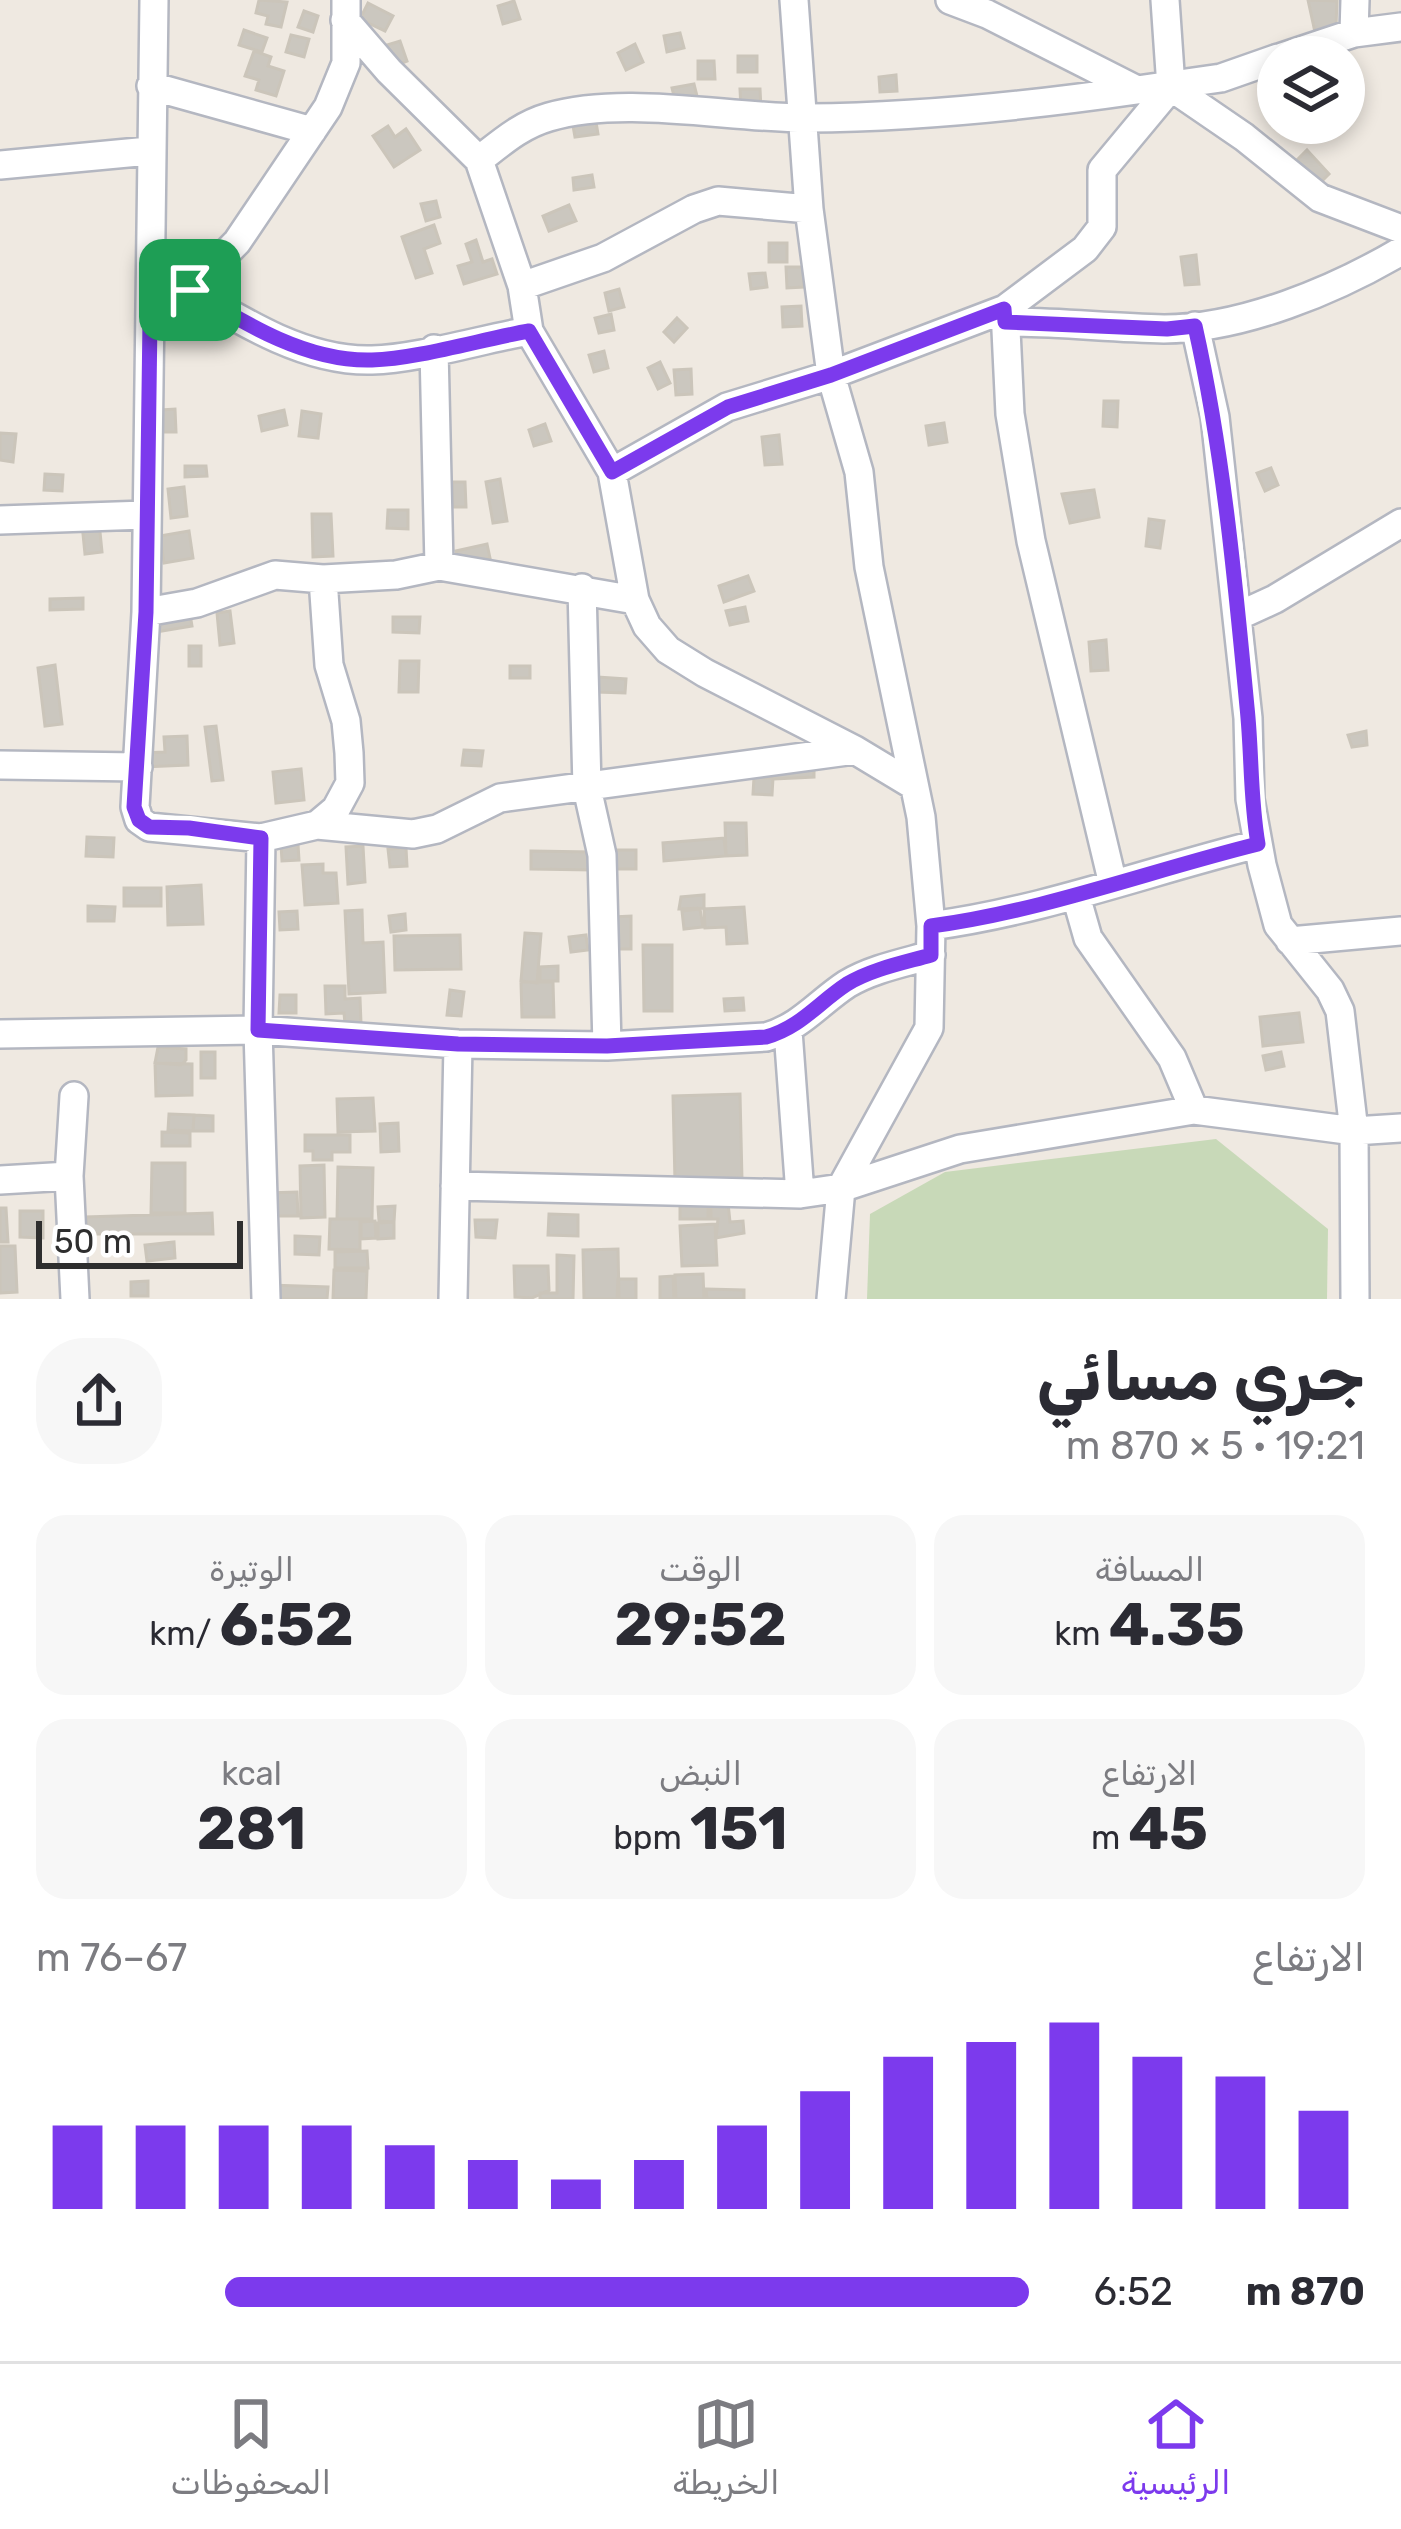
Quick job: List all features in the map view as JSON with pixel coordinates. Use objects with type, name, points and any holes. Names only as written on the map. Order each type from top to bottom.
[{"type":"street","points":[[154,0],[146,612],[134,807],[139,820],[149,827],[261,838],[317,825],[413,834],[437,829],[500,798],[855,750]]},
{"type":"street","points":[[794,0],[808,209],[831,375],[859,472],[869,567],[924,836],[931,926],[929,1028],[841,1188],[831,1299]]},
{"type":"street","points":[[950,0],[1137,90]]},
{"type":"street","points":[[612,472],[728,407],[1005,315],[1085,249],[1102,227],[1102,170],[1171,87],[1165,0]]},
{"type":"street","points":[[1354,0],[1354,33]]},
{"type":"street","points":[[150,320],[190,290],[237,242],[328,106],[346,63],[346,10]]},
{"type":"street","points":[[346,10],[389,71],[479,160],[522,286],[529,331],[612,472],[635,600],[647,626],[668,650],[913,785]]},
{"type":"street","points":[[1345,36],[1401,27]]},
{"type":"street","points":[[479,160],[520,128],[582,111],[803,118],[1021,107],[1171,87],[1257,66]]},
{"type":"street","points":[[151,86],[311,131]]},
{"type":"street","points":[[1171,87],[1320,198],[1401,229]]},
{"type":"street","points":[[0,165],[149,151]]},
{"type":"street","points":[[522,286],[603,258],[718,201],[808,209]]},
{"type":"street","points":[[1005,315],[1167,329],[1195,326],[1230,320],[1333,287],[1401,250]]},
{"type":"street","points":[[190,290],[289,344],[339,357],[372,360],[529,331]]},
{"type":"street","points":[[1005,315],[1010,414],[1031,541],[1113,884]]},
{"type":"street","points":[[1195,326],[1215,417],[1258,844],[1278,925],[1330,990],[1340,1012],[1354,1131],[1355,1299]]},
{"type":"street","points":[[434,349],[439,566]]},
{"type":"street","points":[[0,520],[145,515]]},
{"type":"street","points":[[1238,616],[1401,523]]},
{"type":"street","points":[[146,612],[197,603],[275,574],[322,579],[439,566],[635,600]]},
{"type":"street","points":[[317,825],[335,809],[350,783],[346,721],[328,665],[322,579]]},
{"type":"street","points":[[581,588],[587,788],[602,854],[607,1046]]},
{"type":"street","points":[[0,765],[138,766]]},
{"type":"street","points":[[261,838],[258,1030],[266,1299]]},
{"type":"street","points":[[931,926],[1076,896],[1258,844]]},
{"type":"street","points":[[1076,896],[1088,938],[1172,1058],[1194,1110]]},
{"type":"street","points":[[1290,941],[1401,931]]},
{"type":"street","points":[[0,1034],[258,1030],[458,1044],[607,1046],[766,1037],[788,1031],[847,984],[882,968],[931,955]]},
{"type":"street","points":[[788,1031],[800,1194]]},
{"type":"street","points":[[453,1299],[458,1044]]},
{"type":"street","points":[[74,1096],[69,1176],[74,1299]]},
{"type":"street","points":[[455,1186],[800,1194],[841,1188],[960,1149],[1194,1110],[1354,1131],[1401,1128]]},
{"type":"street","points":[[0,1180],[69,1176]]},
{"type":"green space","points":[[1216,1139],[1328,1229],[1327,1299],[867,1299],[870,1214],[945,1172]]},
{"type":"building","points":[[259,0],[287,2],[281,27],[266,24],[268,16],[256,13]]},
{"type":"building","points":[[1308,0],[1337,1],[1336,26],[1315,32]]},
{"type":"building","points":[[514,1],[520,19],[503,24],[498,6]]},
{"type":"building","points":[[368,3],[393,16],[385,31],[360,19]]},
{"type":"building","points":[[304,11],[318,16],[313,32],[298,27]]},
{"type":"building","points":[[244,30],[267,38],[262,52],[239,45]]},
{"type":"building","points":[[680,33],[684,48],[667,52],[664,36]]},
{"type":"building","points":[[291,35],[309,39],[304,57],[286,52]]},
{"type":"building","points":[[400,41],[407,61],[394,66],[387,45]]},
{"type":"building","points":[[635,44],[643,62],[626,70],[618,53]]},
{"type":"building","points":[[254,51],[271,57],[268,66],[284,71],[276,96],[256,90],[259,80],[245,76]]},
{"type":"building","points":[[738,56],[757,56],[757,72],[738,72]]},
{"type":"building","points":[[698,61],[714,61],[715,79],[698,79]]},
{"type":"building","points":[[896,75],[897,91],[880,92],[879,77]]},
{"type":"building","points":[[694,84],[698,100],[676,104],[672,88]]},
{"type":"building","points":[[740,89],[760,89],[761,108],[741,109]]},
{"type":"building","points":[[595,116],[598,134],[575,137],[572,120]]},
{"type":"building","points":[[388,126],[395,137],[406,129],[420,150],[394,167],[373,136]]},
{"type":"building","points":[[1307,150],[1329,174],[1317,186],[1294,163]]},
{"type":"building","points":[[592,175],[594,187],[574,190],[573,178]]},
{"type":"building","points":[[436,201],[440,217],[426,221],[421,204]]},
{"type":"building","points":[[569,205],[576,221],[549,231],[543,216]]},
{"type":"building","points":[[434,225],[440,243],[424,249],[432,273],[416,278],[402,237]]},
{"type":"building","points":[[476,240],[483,262],[492,259],[497,274],[464,284],[458,266],[472,262],[466,244]]},
{"type":"building","points":[[769,243],[787,243],[787,262],[769,262]]},
{"type":"building","points":[[1196,255],[1199,284],[1185,285],[1181,257]]},
{"type":"building","points":[[786,267],[803,267],[804,287],[787,288]]},
{"type":"building","points":[[765,273],[767,287],[751,289],[749,274]]},
{"type":"building","points":[[619,289],[624,307],[609,311],[605,293]]},
{"type":"building","points":[[801,306],[802,326],[783,327],[782,307]]},
{"type":"building","points":[[611,314],[614,330],[599,333],[595,318]]},
{"type":"building","points":[[677,318],[687,328],[674,342],[664,332]]},
{"type":"building","points":[[604,351],[608,368],[594,372],[589,355]]},
{"type":"building","points":[[660,362],[670,383],[658,389],[648,368]]},
{"type":"building","points":[[691,369],[692,394],[676,395],[674,370]]},
{"type":"building","points":[[1104,401],[1118,401],[1117,427],[1103,426]]},
{"type":"building","points":[[175,409],[176,432],[162,432],[161,410]]},
{"type":"building","points":[[284,410],[287,425],[262,431],[259,416]]},
{"type":"building","points":[[302,411],[321,414],[318,438],[299,436]]},
{"type":"building","points":[[944,423],[947,442],[929,445],[926,426]]},
{"type":"building","points":[[545,424],[551,441],[534,446],[529,430]]},
{"type":"building","points":[[0,433],[16,434],[13,462],[0,460]]},
{"type":"building","points":[[779,435],[782,464],[765,465],[762,437]]},
{"type":"building","points":[[185,466],[206,466],[207,476],[185,477]]},
{"type":"building","points":[[1271,468],[1278,485],[1265,491],[1257,473]]},
{"type":"building","points":[[45,474],[63,475],[62,491],[44,490]]},
{"type":"building","points":[[500,479],[507,521],[493,523],[486,482]]},
{"type":"building","points":[[452,482],[465,482],[466,507],[453,507]]},
{"type":"building","points":[[184,487],[187,516],[171,518],[168,489]]},
{"type":"building","points":[[1094,490],[1099,517],[1070,523],[1062,494]]},
{"type":"building","points":[[388,510],[408,510],[408,529],[387,528]]},
{"type":"building","points":[[312,514],[331,514],[333,556],[313,557]]},
{"type":"building","points":[[1149,519],[1164,521],[1160,548],[1146,546]]},
{"type":"building","points":[[99,522],[102,552],[85,554],[82,524]]},
{"type":"building","points":[[189,531],[193,558],[164,563],[160,536]]},
{"type":"building","points":[[487,544],[490,558],[459,565],[456,551]]},
{"type":"building","points":[[748,576],[754,591],[724,602],[719,586]]},
{"type":"building","points":[[83,598],[83,609],[50,610],[50,599]]},
{"type":"building","points":[[745,607],[748,621],[730,625],[726,611]]},
{"type":"building","points":[[189,608],[192,626],[150,633],[147,615]]},
{"type":"building","points":[[230,611],[234,643],[220,645],[217,613]]},
{"type":"building","points":[[393,617],[420,617],[419,633],[393,632]]},
{"type":"building","points":[[1106,640],[1108,670],[1091,671],[1089,642]]},
{"type":"building","points":[[189,646],[201,646],[201,666],[189,666]]},
{"type":"building","points":[[400,661],[419,661],[418,692],[399,692]]},
{"type":"building","points":[[55,665],[62,724],[45,726],[38,668]]},
{"type":"building","points":[[510,666],[530,666],[530,678],[510,678]]},
{"type":"building","points":[[597,677],[626,679],[625,693],[597,692]]},
{"type":"building","points":[[216,726],[223,780],[212,781],[205,727]]},
{"type":"building","points":[[1366,731],[1367,745],[1352,747],[1348,735]]},
{"type":"building","points":[[187,736],[188,765],[120,768],[119,754],[165,752],[164,737]]},
{"type":"building","points":[[464,750],[483,751],[481,766],[462,765]]},
{"type":"building","points":[[814,762],[814,777],[775,779],[774,763]]},
{"type":"building","points":[[301,769],[304,800],[276,803],[273,772]]},
{"type":"building","points":[[754,777],[773,778],[772,795],[753,794]]},
{"type":"building","points":[[725,823],[746,823],[747,855],[726,856]]},
{"type":"building","points":[[87,837],[114,838],[113,857],[86,856]]},
{"type":"building","points":[[724,838],[726,856],[664,861],[663,843]]},
{"type":"building","points":[[298,844],[299,860],[282,861],[281,845]]},
{"type":"building","points":[[363,846],[365,882],[348,884],[346,847]]},
{"type":"building","points":[[406,848],[407,866],[390,867],[388,849]]},
{"type":"building","points":[[615,850],[636,850],[636,869],[615,869]]},
{"type":"building","points":[[531,851],[592,852],[592,870],[531,869]]},
{"type":"building","points":[[323,864],[323,873],[336,873],[338,903],[305,905],[302,865]]},
{"type":"building","points":[[201,885],[203,924],[168,925],[167,887]]},
{"type":"building","points":[[124,888],[161,888],[161,906],[124,906]]},
{"type":"building","points":[[704,895],[704,908],[679,909],[681,897]]},
{"type":"building","points":[[88,906],[115,907],[114,921],[88,921]]},
{"type":"building","points":[[744,907],[747,943],[727,944],[726,927],[705,928],[704,909]]},
{"type":"building","points":[[700,909],[703,927],[684,929],[682,911]]},
{"type":"building","points":[[362,910],[363,943],[383,942],[385,992],[349,994],[345,911]]},
{"type":"building","points":[[297,911],[298,929],[280,930],[279,912]]},
{"type":"building","points":[[405,914],[406,930],[391,932],[389,916]]},
{"type":"building","points":[[631,916],[631,949],[614,949],[613,917]]},
{"type":"building","points":[[525,933],[541,934],[537,983],[521,981]]},
{"type":"building","points":[[460,935],[461,969],[395,970],[394,936]]},
{"type":"building","points":[[586,935],[588,950],[571,952],[569,937]]},
{"type":"building","points":[[643,945],[672,945],[672,1011],[644,1011]]},
{"type":"building","points":[[558,966],[558,981],[540,981],[540,967]]},
{"type":"building","points":[[521,982],[553,982],[554,1017],[522,1017]]},
{"type":"building","points":[[325,986],[345,986],[345,999],[360,998],[361,1023],[345,1024],[344,1013],[326,1014]]},
{"type":"building","points":[[450,990],[464,992],[461,1016],[447,1015]]},
{"type":"building","points":[[280,995],[296,995],[296,1013],[279,1013]]},
{"type":"building","points":[[743,998],[744,1010],[725,1011],[724,999]]},
{"type":"building","points":[[1299,1013],[1303,1042],[1263,1046],[1260,1017]]},
{"type":"building","points":[[158,1047],[186,1049],[186,1060],[181,1065],[155,1063]]},
{"type":"building","points":[[201,1052],[215,1052],[215,1078],[201,1078]]},
{"type":"building","points":[[1281,1052],[1284,1066],[1266,1070],[1263,1056]]},
{"type":"building","points":[[155,1063],[192,1064],[192,1095],[156,1096]]},
{"type":"building","points":[[740,1094],[742,1180],[675,1182],[673,1096]]},
{"type":"building","points":[[373,1098],[375,1131],[338,1132],[337,1099]]},
{"type":"building","points":[[169,1114],[194,1115],[193,1131],[168,1130]]},
{"type":"building","points":[[194,1115],[213,1116],[213,1131],[193,1131]]},
{"type":"building","points":[[398,1123],[399,1151],[381,1152],[380,1124]]},
{"type":"building","points":[[162,1132],[190,1133],[190,1146],[162,1146]]},
{"type":"building","points":[[305,1135],[350,1135],[350,1152],[332,1152],[332,1160],[313,1160],[313,1151],[305,1151]]},
{"type":"building","points":[[152,1163],[185,1163],[185,1213],[151,1213]]},
{"type":"building","points":[[324,1165],[325,1217],[301,1218],[300,1166]]},
{"type":"building","points":[[338,1167],[373,1168],[372,1219],[337,1219]]},
{"type":"building","points":[[297,1192],[298,1216],[267,1216],[266,1193]]},
{"type":"building","points":[[708,1202],[708,1219],[680,1219],[680,1203]]},
{"type":"building","points":[[728,1203],[730,1222],[743,1221],[744,1233],[716,1238],[718,1219],[711,1219],[711,1204]]},
{"type":"building","points":[[395,1206],[394,1222],[379,1221],[378,1207]]},
{"type":"building","points":[[0,1208],[6,1208],[8,1242],[0,1242]]},
{"type":"building","points":[[20,1211],[43,1211],[43,1238],[20,1237]]},
{"type":"building","points":[[212,1213],[213,1234],[87,1234],[86,1217]]},
{"type":"building","points":[[549,1214],[578,1215],[578,1236],[548,1235]]},
{"type":"building","points":[[330,1219],[360,1219],[360,1250],[329,1249]]},
{"type":"building","points":[[475,1220],[497,1220],[495,1238],[476,1237]]},
{"type":"building","points":[[375,1221],[376,1238],[361,1239],[361,1222]]},
{"type":"building","points":[[394,1222],[394,1238],[378,1239],[378,1223]]},
{"type":"building","points":[[715,1224],[717,1265],[682,1266],[680,1226]]},
{"type":"building","points":[[295,1236],[320,1237],[319,1255],[295,1254]]},
{"type":"building","points":[[174,1242],[175,1258],[147,1261],[145,1245]]},
{"type":"building","points":[[0,1246],[15,1246],[17,1292],[0,1293]]},
{"type":"building","points":[[618,1249],[619,1299],[584,1299],[583,1250]]},
{"type":"building","points":[[367,1251],[368,1268],[335,1268],[335,1252]]},
{"type":"building","points":[[557,1255],[574,1256],[573,1299],[540,1299],[540,1293],[557,1293]]},
{"type":"building","points":[[514,1266],[548,1266],[549,1290],[532,1298],[515,1297]]},
{"type":"building","points":[[334,1270],[367,1271],[366,1299],[333,1299]]},
{"type":"building","points":[[703,1274],[704,1299],[676,1299],[675,1275]]},
{"type":"building","points":[[673,1276],[674,1299],[660,1299],[660,1277]]},
{"type":"building","points":[[618,1279],[636,1279],[636,1299],[617,1299]]},
{"type":"building","points":[[148,1281],[148,1296],[131,1296],[131,1282]]},
{"type":"building","points":[[269,1285],[328,1287],[327,1299],[268,1299]]},
{"type":"building","points":[[706,1289],[744,1290],[744,1299],[707,1299]]},
{"type":"route","points":[[190,290],[289,344],[339,357],[372,360],[529,331],[612,472],[728,407],[831,375],[1004,309],[1005,322],[1195,326],[1215,417],[1258,844],[1055,902],[931,926],[931,955],[882,968],[847,984],[788,1031],[766,1037],[607,1046],[458,1044],[258,1030],[261,838],[149,827],[139,820],[134,807],[146,612],[150,320],[190,290]]}]
